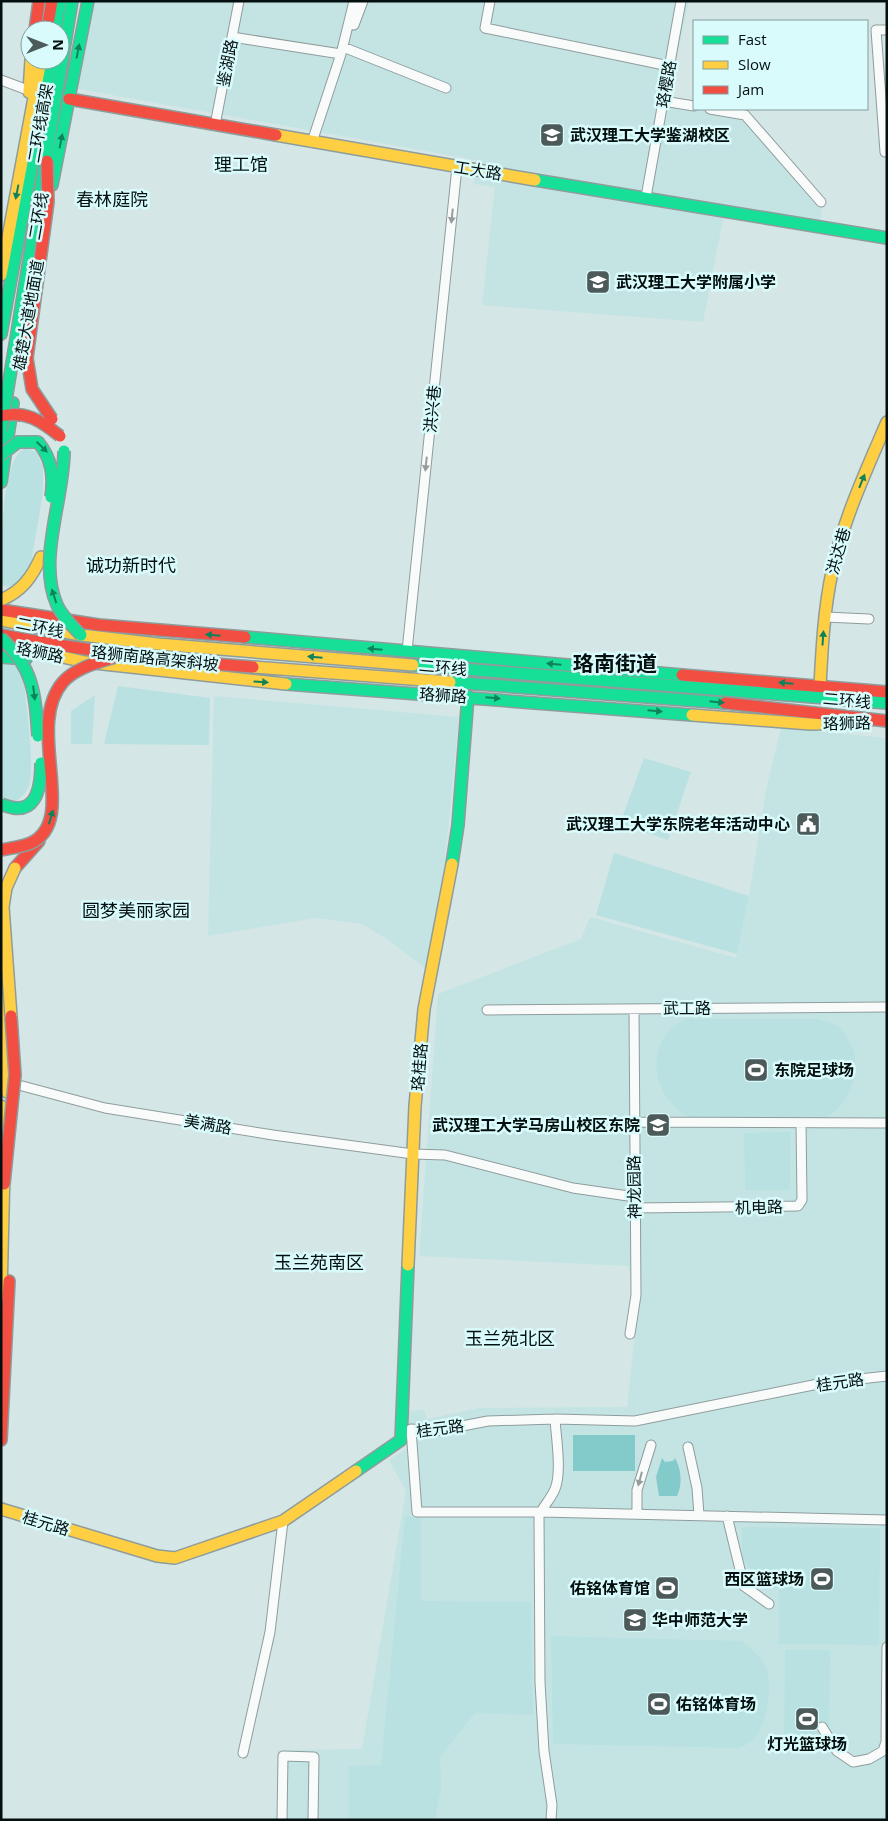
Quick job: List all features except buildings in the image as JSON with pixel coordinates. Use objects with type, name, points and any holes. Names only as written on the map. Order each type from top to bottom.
[{"type":"main road","points":[[36,20],[40,1]]},
{"type":"main road","points":[[49,20],[52,1]]},
{"type":"main road","points":[[57,20],[60,1]]},
{"type":"main road","name":"二环线","points":[[1,430],[72,1]]},
{"type":"main road","name":"雄楚大道地面道","points":[[1,482],[33,282],[88,1]]},
{"type":"main road","points":[[31,70],[32,91]]},
{"type":"main road","points":[[32,91],[38,70]]},
{"type":"main road","name":"二环线高架","points":[[1,334],[49,70]]},
{"type":"main road","name":"雄楚大道地面道","points":[[1,275],[31,120],[32,91]]},
{"type":"main road","name":"工大路","points":[[69,99],[457,167],[887,238]]},
{"type":"main road","points":[[47,161],[48,202],[28,358],[32,389],[60,436],[65,465],[54,532],[50,584],[59,608],[81,635]]},
{"type":"main road","points":[[1,287],[18,244]]},
{"type":"main road","points":[[1,416],[21,413],[38,417],[60,436]]},
{"type":"main road","name":"洪达巷","points":[[820,686],[825,617],[835,556],[852,504],[887,422]]},
{"type":"main road","points":[[1,455],[11,445],[21,440],[38,442],[48,452],[52,465],[53,486],[41,557],[34,574],[20,590],[1,601],[15,613]]},
{"type":"main road","name":"珞狮路","points":[[1,610],[99,625],[887,692]]},
{"type":"main road","name":"二环线","points":[[1,620],[81,635],[251,652],[887,703]]},
{"type":"main road","points":[[1,636],[20,654],[32,677],[42,774],[41,787],[37,798],[28,805],[20,809],[8,808],[1,804]]},
{"type":"main road","name":"珞狮南路高架斜坡","points":[[1,636],[118,656],[249,668]]},
{"type":"main road","name":"珞狮路","points":[[1,643],[74,659],[153,671],[251,681],[468,696],[810,724],[887,722]]},
{"type":"main road","points":[[1,657],[12,656],[57,663],[74,659]]},
{"type":"main road","points":[[4,1184],[15,1075],[3,907],[6,888],[15,868],[39,841],[52,817],[54,795],[47,716],[55,692],[72,675],[86,667],[118,656]]},
{"type":"main road","name":"二环线","points":[[249,668],[699,700],[830,713],[887,722]]},
{"type":"main road","name":"珞桂路","points":[[401,1440],[413,1154],[424,1009],[445,906],[458,825],[468,696]]},
{"type":"main road","points":[[1,850],[15,850],[39,841]]},
{"type":"main road","points":[[1,1000],[7,1081],[10,1231],[1,1440]]},
{"type":"main road","points":[[1,1106],[4,1184],[1,1295]]},
{"type":"main road","name":"桂元路","points":[[1,1510],[140,1552],[175,1558],[283,1521],[401,1440]]},
{"type":"street","name":"鉴湖路","points":[[213,124],[233,1]]},
{"type":"street","name":"鉴湖路","points":[[213,124],[239,1]]},
{"type":"street","points":[[343,50],[354,1]]},
{"type":"street","points":[[312,142],[343,50],[363,1]]},
{"type":"street","points":[[490,1],[485,28],[669,66]]},
{"type":"street","name":"珞樱路","points":[[646,197],[681,1]]},
{"type":"street","points":[[885,152],[884,107],[876,30],[887,30]]},
{"type":"street","points":[[232,37],[343,50],[446,88]]},
{"type":"street","points":[[1,80],[32,91]]},
{"type":"street","points":[[663,101],[693,106]]},
{"type":"street","points":[[716,110],[745,115],[821,202]]},
{"type":"street","name":"洪兴巷","points":[[408,651],[457,167]]},
{"type":"street","points":[[825,617],[869,619]]},
{"type":"street","name":"武工路","points":[[487,1010],[887,1007]]},
{"type":"street","name":"神龙园路","points":[[630,1334],[636,1295],[634,1009]]},
{"type":"street","name":"美满路","points":[[7,1081],[104,1108],[273,1135],[413,1154]]},
{"type":"street","points":[[634,1122],[887,1123]]},
{"type":"street","name":"机电路","points":[[635,1208],[798,1206],[802,1200],[801,1123]]},
{"type":"street","points":[[413,1154],[445,1155],[573,1188],[635,1197]]},
{"type":"street","name":"桂元路","points":[[401,1440],[411,1430],[436,1431],[488,1421],[555,1419],[635,1421],[794,1389],[887,1376]]},
{"type":"street","points":[[551,1820],[552,1805],[544,1751],[540,1682],[541,1512],[555,1489],[558,1475],[555,1419]]},
{"type":"street","points":[[411,1430],[417,1512],[541,1512],[887,1520]]},
{"type":"street","points":[[637,1514],[637,1490],[651,1446]]},
{"type":"street","points":[[688,1447],[697,1488],[699,1515]]},
{"type":"street","points":[[727,1516],[744,1586],[769,1604]]},
{"type":"street","points":[[243,1753],[270,1632],[283,1521]]},
{"type":"street","points":[[822,1727],[837,1751],[853,1762],[869,1759],[883,1751],[886,1742],[887,1648]]},
{"type":"street","points":[[282,1820],[283,1756],[314,1756],[313,1820]]},
{"type":"shaded area","name":"武汉理工大学鉴湖校区","points":[[91,1],[689,1],[669,96],[693,101],[693,110],[744,110],[822,200],[820,226],[724,215],[703,322],[482,305],[495,187],[474,184],[476,160],[73,88]]},
{"type":"shaded area","points":[[27,448],[36,452],[43,467],[43,493],[31,563],[19,582],[7,587],[1,585],[1,553],[7,486],[18,454]]},
{"type":"shaded area","points":[[4,663],[15,666],[24,681],[31,750],[29,786],[23,796],[13,802],[1,796],[1,665]]},
{"type":"shaded area","points":[[118,686],[210,698],[209,745],[104,744]]},
{"type":"shaded area","points":[[95,695],[92,744],[71,744],[71,711]]},
{"type":"shaded area","points":[[214,696],[459,717],[442,891],[425,968],[387,939],[362,924],[316,918],[208,936]]},
{"type":"shaded area","points":[[781,728],[887,738],[887,1820],[277,1820],[278,1750],[362,1749],[406,1491],[389,1460],[407,1448],[406,1411],[424,1410],[427,1419],[479,1408],[627,1407],[639,1295],[636,1295],[628,1266],[419,1256],[438,994],[581,939],[590,917],[736,958],[749,896],[766,790]]},
{"type":"shaded area","points":[[644,758],[691,772],[668,840],[620,824]]},
{"type":"shaded area","points":[[614,853],[749,896],[737,954],[596,915]]},
{"type":"shaded area","name":"东院足球场","points":[[684,1019],[818,1019],[834,1024],[846,1036],[853,1048],[855,1075],[851,1088],[835,1111],[824,1119],[690,1118],[666,1097],[657,1069],[657,1055],[662,1042],[671,1029]]},
{"type":"shaded area","points":[[790,1132],[790,1190],[745,1190],[744,1133]]},
{"type":"shaded area","points":[[405,1516],[421,1518],[421,1601],[531,1602],[533,1715],[475,1713],[440,1757],[441,1787],[435,1820],[349,1820],[349,1766],[381,1765]]},
{"type":"shaded area","name":"西区篮球场","points":[[742,1527],[880,1528],[879,1645],[779,1644],[779,1588],[764,1588],[764,1571],[752,1571],[742,1558]]},
{"type":"shaded area","name":"佑铭体育场","points":[[551,1636],[742,1641],[763,1662],[769,1677],[769,1697],[761,1728],[752,1741],[739,1748],[553,1744]]},
{"type":"shaded area","name":"灯光篮球场","points":[[785,1650],[830,1650],[829,1750],[784,1749]]},
{"type":"water","points":[[573,1435],[635,1435],[635,1471],[573,1471]]},
{"type":"water","points":[[662,1458],[665,1462],[673,1461],[675,1458],[677,1462],[681,1482],[677,1496],[659,1496],[656,1477]]},
{"type":"traffic: fast","points":[[57,20],[60,1]]},
{"type":"traffic: fast","points":[[23,296],[72,1]]},
{"type":"traffic: fast","points":[[52,185],[88,1]]},
{"type":"traffic: fast","points":[[1,334],[49,70]]},
{"type":"traffic: fast","points":[[535,180],[887,238]]},
{"type":"traffic: fast","points":[[1,430],[23,296]]},
{"type":"traffic: fast","points":[[1,482],[13,403]]},
{"type":"traffic: fast","points":[[1,455],[18,442],[38,442],[43,448],[51,468],[51,497]]},
{"type":"traffic: fast","points":[[64,451],[63,470],[50,549],[50,569],[57,605],[64,617],[81,635]]},
{"type":"traffic: fast","points":[[245,637],[682,675]]},
{"type":"traffic: fast","points":[[1,638],[20,660],[31,682],[36,707],[38,736]]},
{"type":"traffic: fast","points":[[1,657],[26,659]]},
{"type":"traffic: fast","points":[[413,665],[887,703]]},
{"type":"traffic: fast","points":[[450,682],[725,703]]},
{"type":"traffic: fast","points":[[286,684],[692,715]]},
{"type":"traffic: fast","points":[[452,864],[458,825],[468,696]]},
{"type":"traffic: fast","points":[[1,804],[12,808],[22,808],[34,800],[40,783],[41,763]]},
{"type":"traffic: fast","points":[[356,1471],[401,1440],[408,1265]]},
{"type":"traffic: slow","points":[[29,92],[30,70]]},
{"type":"traffic: slow","points":[[1,275],[39,70]]},
{"type":"traffic: slow","points":[[276,135],[535,180]]},
{"type":"traffic: slow","points":[[820,686],[825,614],[837,553],[856,496],[887,422]]},
{"type":"traffic: slow","points":[[1,600],[26,583],[41,557]]},
{"type":"traffic: slow","points":[[1,620],[81,635],[158,644],[413,665]]},
{"type":"traffic: slow","points":[[5,644],[85,662],[286,684]]},
{"type":"traffic: slow","points":[[253,667],[450,682]]},
{"type":"traffic: slow","points":[[692,715],[810,724],[866,723]]},
{"type":"traffic: slow","points":[[408,1265],[415,1106],[424,1009],[452,864]]},
{"type":"traffic: slow","points":[[11,1016],[3,907],[6,888],[15,868]]},
{"type":"traffic: slow","points":[[1,1000],[7,1092]]},
{"type":"traffic: slow","points":[[1,1106],[3,1143]]},
{"type":"traffic: slow","points":[[1,1295],[4,1170]]},
{"type":"traffic: slow","points":[[1,1509],[157,1556],[175,1558],[283,1521],[356,1471]]},
{"type":"traffic: jam","points":[[36,20],[39,1]]},
{"type":"traffic: jam","points":[[49,20],[52,1]]},
{"type":"traffic: jam","points":[[69,99],[276,135]]},
{"type":"traffic: jam","points":[[47,161],[48,202],[27,358],[32,389],[52,419]]},
{"type":"traffic: jam","points":[[1,416],[18,414],[33,418],[60,436]]},
{"type":"traffic: jam","points":[[1,610],[99,625],[245,637]]},
{"type":"traffic: jam","points":[[1,635],[126,655],[253,667]]},
{"type":"traffic: jam","points":[[1,850],[31,843],[45,831],[51,814],[52,794],[48,723],[52,701],[63,682],[81,669],[118,656]]},
{"type":"traffic: jam","points":[[682,675],[887,692]]},
{"type":"traffic: jam","points":[[725,703],[887,721]]},
{"type":"traffic: jam","points":[[15,868],[39,841]]},
{"type":"traffic: jam","points":[[4,1184],[15,1075],[11,1016]]},
{"type":"traffic: jam","points":[[1,1440],[9,1281]]},
{"type":"place","name":"武汉理工大学鉴湖校区","points":[[552,135]]},
{"type":"place","name":"武汉理工大学附属小学","points":[[598,282]]},
{"type":"place","name":"武汉理工大学东院老年活动中心","points":[[808,824]]},
{"type":"place","name":"东院足球场","points":[[756,1070]]},
{"type":"place","name":"武汉理工大学马房山校区东院","points":[[658,1125]]},
{"type":"place","name":"西区篮球场","points":[[822,1579]]},
{"type":"place","name":"佑铭体育馆","points":[[667,1588]]},
{"type":"place","name":"华中师范大学","points":[[635,1620]]},
{"type":"place","name":"佑铭体育场","points":[[659,1704]]},
{"type":"place","name":"灯光篮球场","points":[[807,1719]]},
{"type":"district","name":"理工馆","points":[[241,164]]},
{"type":"district","name":"春林庭院","points":[[112,199]]},
{"type":"district","name":"诚功新时代","points":[[131,565]]},
{"type":"district","name":"珞南街道","points":[[615,663]]},
{"type":"district","name":"圆梦美丽家园","points":[[136,910]]},
{"type":"district","name":"玉兰苑南区","points":[[319,1262]]},
{"type":"district","name":"玉兰苑北区","points":[[510,1338]]}]
